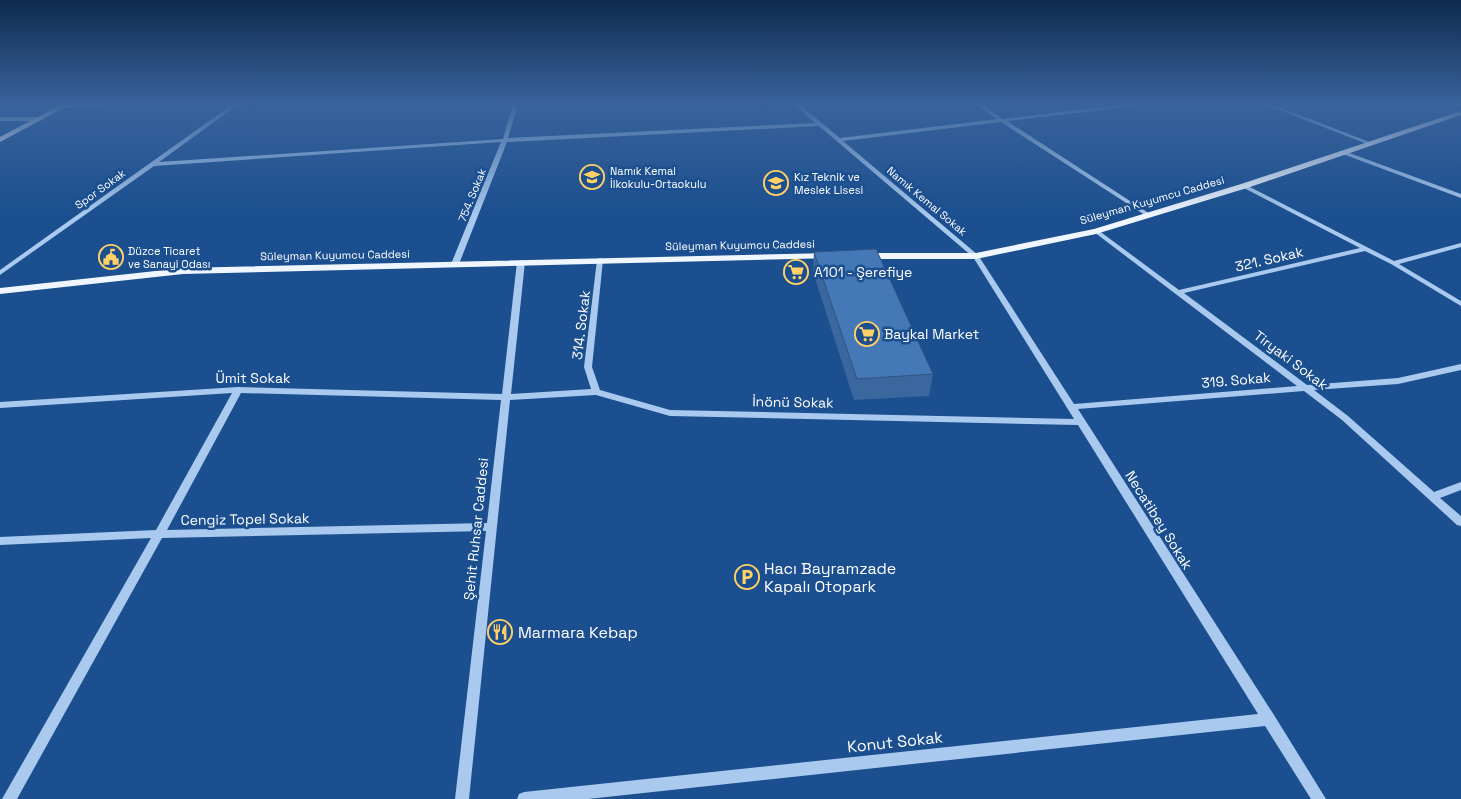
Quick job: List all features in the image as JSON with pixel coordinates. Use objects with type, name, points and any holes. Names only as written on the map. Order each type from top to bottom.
[{"type":"main road","name":"Süleyman Kuyumcu Caddesi","points":[[857,256],[976,256],[1096,231],[1244,186],[1374,141]]},
{"type":"main road","name":"Süleyman Kuyumcu Caddesi","points":[[0,291],[183,271],[838,256]]},
{"type":"street","name":"Spor Sokak","points":[[0,273],[184,141]]},
{"type":"street","points":[[152,164],[485,141]]},
{"type":"street","name":"754. Sokak","points":[[455,264],[503,141]]},
{"type":"street","name":"Namık Kemal Sokak","points":[[840,141],[976,256]]},
{"type":"street","points":[[1035,141],[1148,215]]},
{"type":"street","points":[[1365,141],[1369,143]]},
{"type":"street","points":[[1342,152],[1461,196]]},
{"type":"street","points":[[1244,186],[1393,263],[1461,304]]},
{"type":"street","name":"Tiryaki Sokak","points":[[1096,231],[1346,418],[1461,522]]},
{"type":"street","points":[[1393,263],[1461,245]]},
{"type":"street","name":"321. Sokak","points":[[1178,292],[1366,249]]},
{"type":"street","name":"Necatibey Sokak","points":[[976,256],[1320,799]]},
{"type":"street","name":"314. Sokak","points":[[596,392],[588,367],[600,260]]},
{"type":"street","name":"Şehit Ruhsar Caddesi","points":[[462,799],[521,262]]},
{"type":"street","name":"319. Sokak","points":[[1072,407],[1398,381],[1461,367]]},
{"type":"street","points":[[9,799],[238,390]]},
{"type":"street","name":"Ümit Sokak","points":[[0,405],[238,390],[506,397]]},
{"type":"street","name":"İnönü Sokak","points":[[506,397],[596,392],[670,413],[1082,422]]},
{"type":"street","points":[[1434,496],[1461,486]]},
{"type":"street","name":"Cengiz Topel Sokak","points":[[0,541],[159,534],[492,527]]},
{"type":"street","name":"Konut Sokak","points":[[524,799],[1269,719]]},
{"type":"building","name":"Baykal Market","points":[[876,249],[933,374],[857,379],[814,252]]},
{"type":"place","name":"Namık Kemal İlkokulu-Ortaokulu","points":[[592,177]]},
{"type":"place","name":"Kız Teknik ve Meslek Lisesi","points":[[776,183]]},
{"type":"place","name":"Düzce Ticaret ve Sanayi Odası","points":[[111,257]]},
{"type":"place","name":"A101 - Şerefiye","points":[[796,272]]},
{"type":"place","name":"Baykal Market","points":[[867,334]]},
{"type":"place","name":"Hacı Bayramzade Kapalı Otopark","points":[[747,577]]},
{"type":"place","name":"Marmara Kebap","points":[[500,632]]}]
